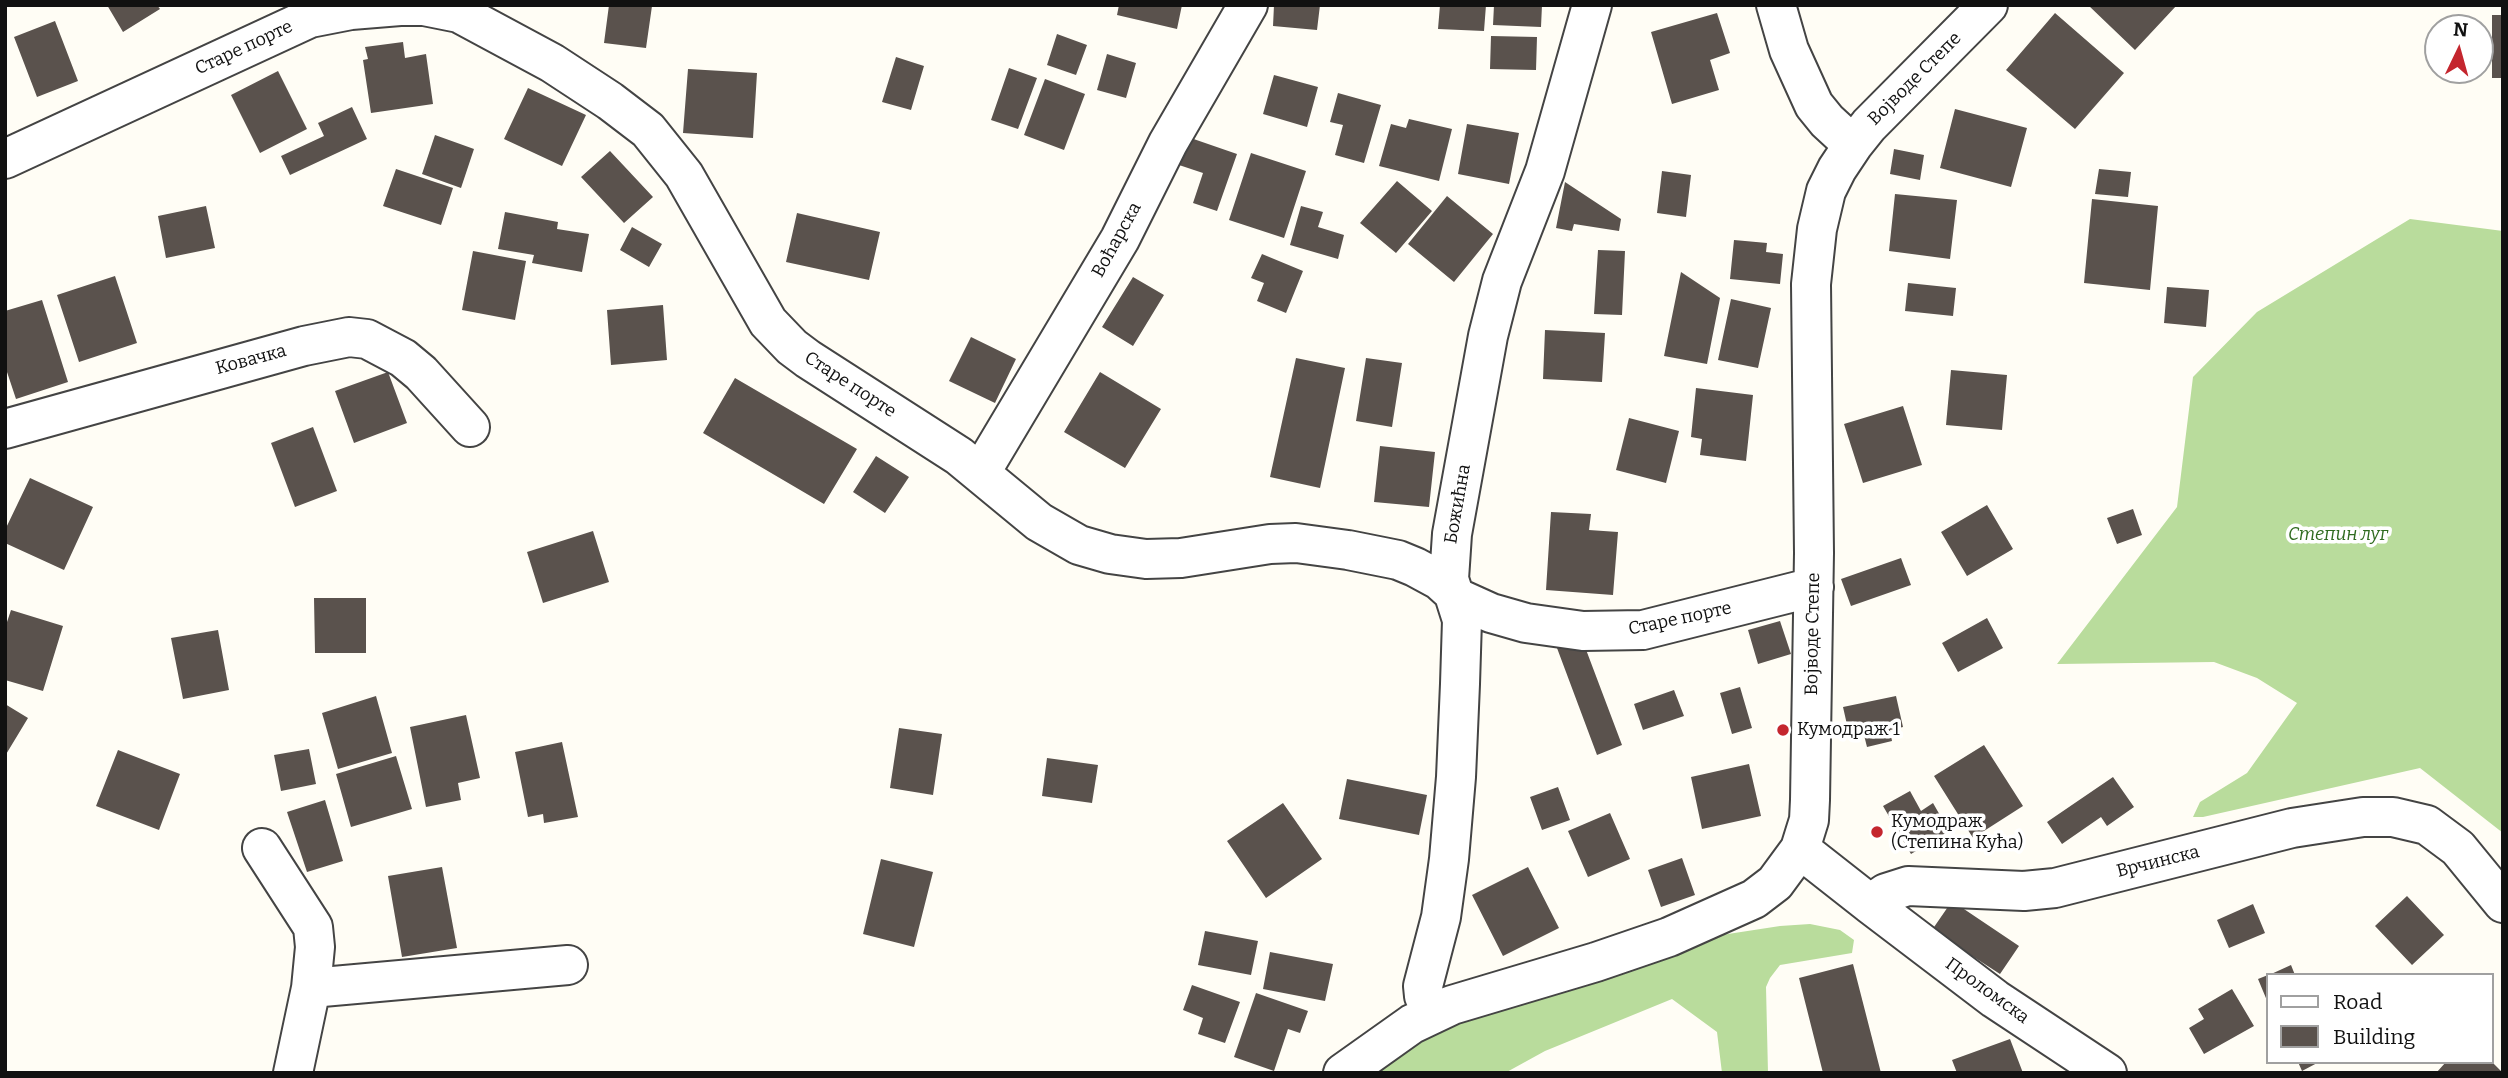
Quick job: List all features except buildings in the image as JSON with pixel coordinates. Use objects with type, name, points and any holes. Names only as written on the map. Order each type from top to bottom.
[{"type":"street","name":"Воћарска","points":[[981,472],[1120,239],[1168,143],[1248,5]]},
{"type":"street","name":"Божићна","points":[[1432,1014],[1424,996],[1423,986],[1441,918],[1456,777],[1462,621],[1452,593],[1448,565],[1452,534],[1488,336],[1502,281],[1545,171],[1592,5]]},
{"type":"street","points":[[1776,5],[1789,50],[1814,104],[1827,121],[1853,145]]},
{"type":"street","name":"Војводе Степе","points":[[1343,1073],[1396,1034],[1452,1005],[1669,937],[1754,899],[1775,883],[1801,849],[1809,820],[1810,800],[1814,587],[1811,284],[1817,229],[1826,191],[1853,145],[1869,125],[1988,5]]},
{"type":"street","name":"Старе порте","points":[[5,159],[75,129],[275,18],[310,18],[351,10],[424,6],[461,9],[552,63],[648,130],[684,175],[755,303],[778,333],[808,359],[981,472],[1039,522],[1079,545],[1110,554],[1146,559],[1181,558],[1270,544],[1315,545],[1398,560],[1438,580],[1452,593],[1475,607],[1526,623],[1574,630],[1643,630],[1814,587]]},
{"type":"street","name":"Ковачка","points":[[5,429],[304,346],[349,337],[367,339],[403,358],[421,373],[470,427]]},
{"type":"street","name":"Врчинска","points":[[1870,904],[1886,892],[1908,886],[2024,891],[2055,888],[2292,828],[2363,817],[2393,817],[2427,825],[2458,848],[2503,903]]},
{"type":"street","points":[[262,848],[312,922],[314,947],[311,988],[293,1073]]},
{"type":"street","points":[[1801,849],[1870,904]]},
{"type":"street","name":"Проломска","points":[[1870,904],[1995,999],[2107,1073]]},
{"type":"street","points":[[311,988],[568,965]]},
{"type":"green space","name":"Степин луг","points":[[2410,219],[2503,231],[2503,833],[2420,768],[2203,817],[2193,817],[2200,802],[2247,773],[2297,703],[2257,678],[2214,662],[2057,664],[2177,507],[2193,377],[2257,312]]},
{"type":"green space","points":[[1810,924],[1840,930],[1854,940],[1852,953],[1780,965],[1770,978],[1766,987],[1768,1073],[1722,1073],[1717,1032],[1672,999],[1545,1051],[1505,1073],[1370,1073],[1442,1030],[1702,938]]},
{"type":"place","name":"Кумодраж 1","points":[[1783,730]]},
{"type":"place","name":"Кумодраж (Степина Кућа)","points":[[1877,832]]}]
